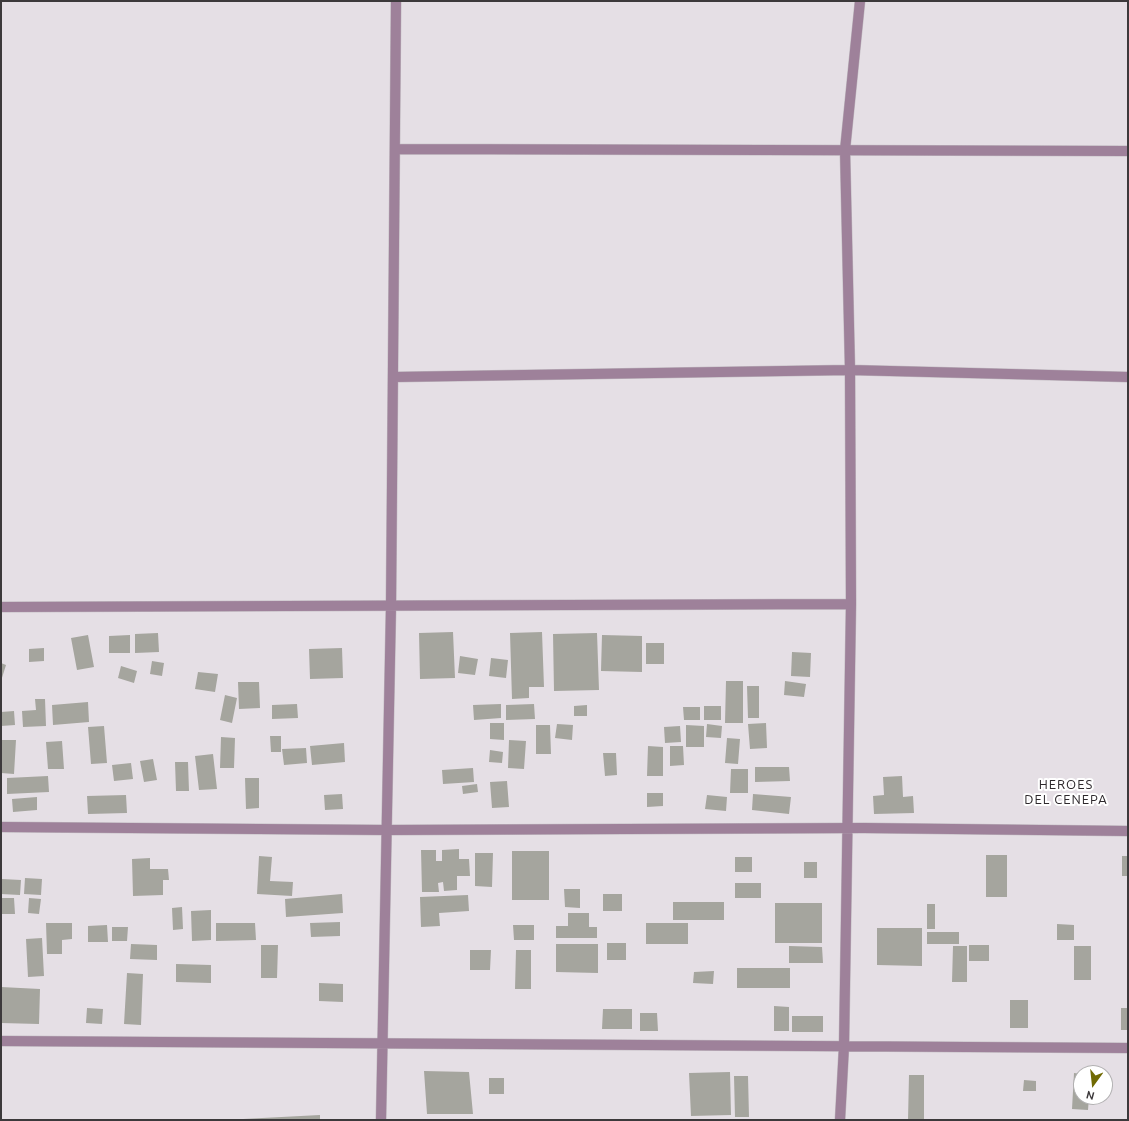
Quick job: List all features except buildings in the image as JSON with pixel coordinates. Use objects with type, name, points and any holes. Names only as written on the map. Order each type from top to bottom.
[{"type":"street","points":[[381,1120],[391,606],[396,149],[396,1]]},
{"type":"street","points":[[840,1120],[844,1046],[851,604],[850,370],[845,150],[860,1]]},
{"type":"street","points":[[396,149],[1128,151]]},
{"type":"street","points":[[394,377],[850,370],[1128,377]]},
{"type":"street","points":[[1,607],[851,604]]},
{"type":"street","points":[[1,827],[387,830],[847,829],[1128,831]]},
{"type":"street","points":[[1,1041],[1128,1048]]},
{"type":"district","name":"HEROES DEL CENEPA","points":[[1066,792]]}]
